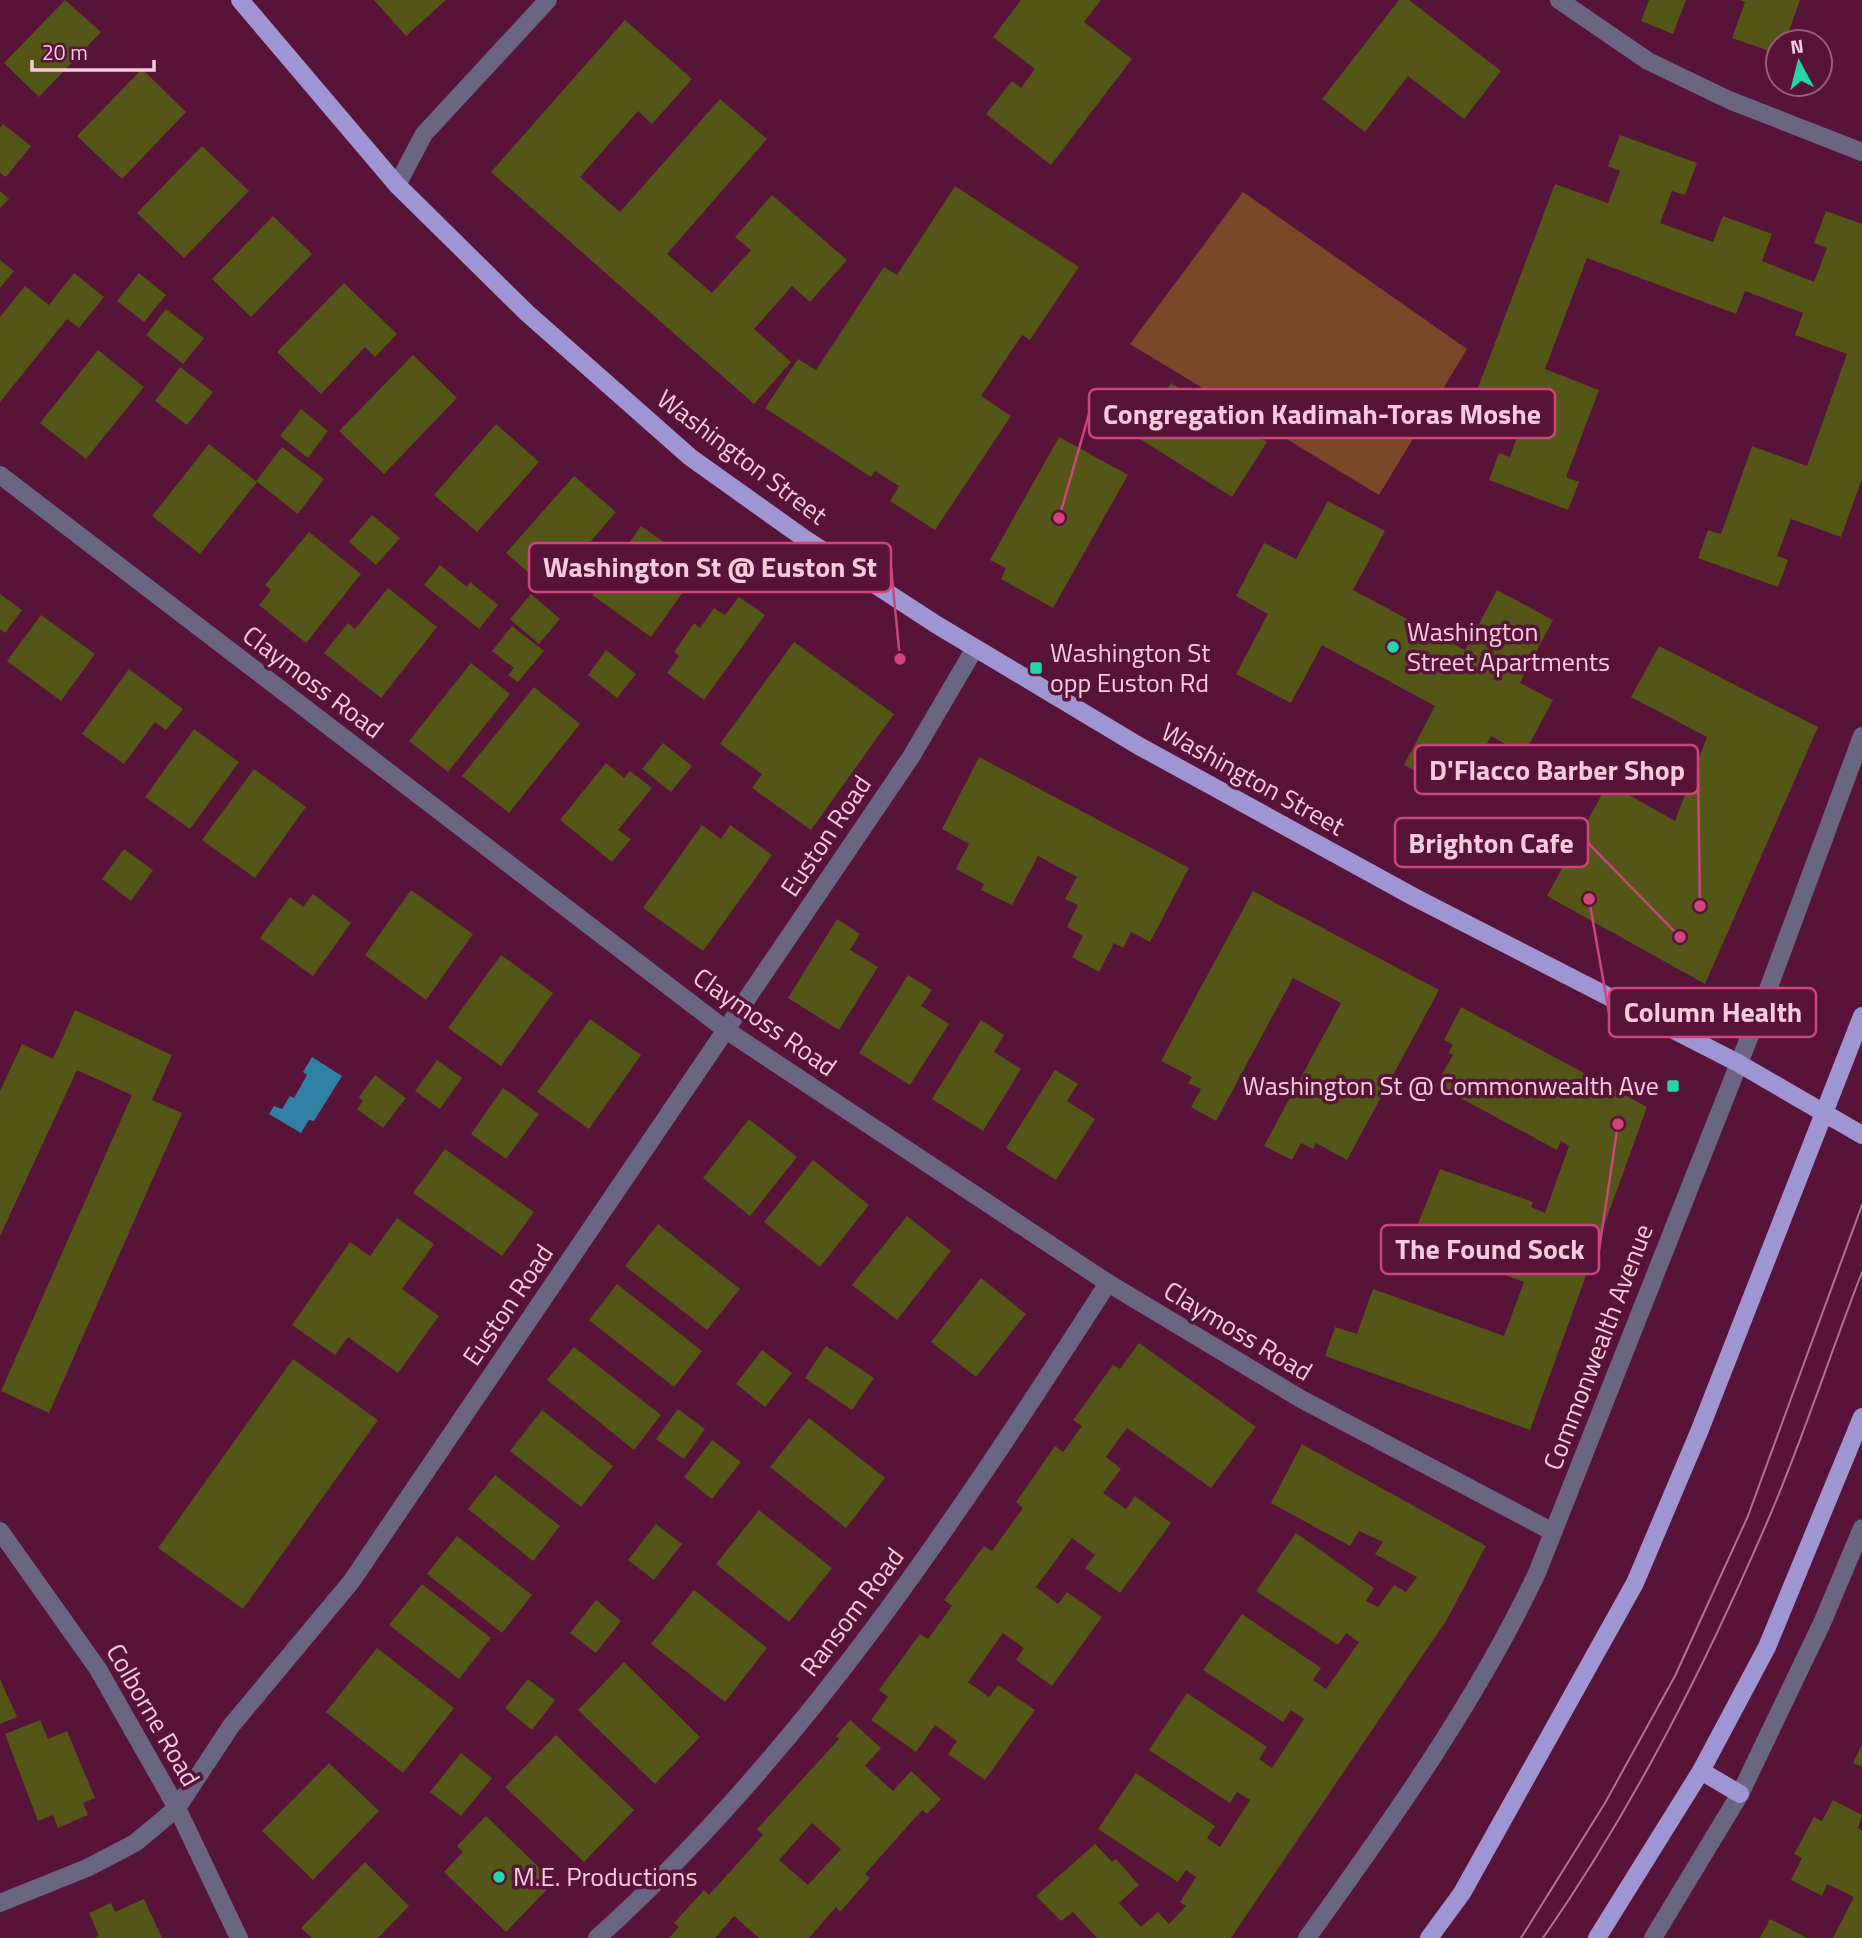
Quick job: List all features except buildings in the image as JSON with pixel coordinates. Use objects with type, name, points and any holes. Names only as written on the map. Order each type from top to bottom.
[{"type":"main road","name":"Washington Street","points":[[240,0],[397,186],[527,313],[690,457],[805,539],[975,648],[1139,746],[1414,897],[1738,1063],[1862,1135]]},
{"type":"main road","points":[[1429,1938],[1462,1893],[1635,1583],[1699,1432],[1862,1016]]},
{"type":"main road","points":[[1597,1938],[1701,1771],[1767,1647],[1862,1417]]},
{"type":"main road","points":[[1701,1771],[1740,1794]]},
{"type":"street","points":[[397,186],[424,134],[548,0]]},
{"type":"street","points":[[1559,0],[1648,61],[1729,100],[1862,152]]},
{"type":"street","name":"Claymoss Road","points":[[0,475],[726,1031],[1108,1283],[1301,1399],[1553,1532]]},
{"type":"street","name":"Euston Road","points":[[0,1903],[87,1868],[135,1843],[177,1808],[231,1726],[351,1582],[911,757],[975,648]]},
{"type":"street","name":"Commonwealth Avenue","points":[[1307,1938],[1367,1854],[1518,1613],[1553,1532],[1738,1063],[1862,736]]},
{"type":"street","name":"Ransom Road","points":[[597,1938],[666,1876],[813,1708],[956,1516],[1108,1283]]},
{"type":"street","points":[[1653,1938],[1740,1794],[1822,1623],[1862,1528]]},
{"type":"street","name":"Colborne Road","points":[[0,1531],[98,1670],[177,1808],[239,1938]]},
{"type":"shaded area","points":[[1243,192],[1467,349],[1379,495],[1130,344]]},
{"type":"water","points":[[312,1057],[342,1076],[314,1121],[309,1120],[301,1133],[269,1114],[274,1106],[282,1109],[290,1096],[294,1098],[307,1075],[303,1072]]},
{"type":"tram line","points":[[1521,1938],[1605,1803],[1675,1676],[1748,1516],[1862,1205]]},
{"type":"tram line","points":[[1543,1938],[1638,1787],[1719,1628],[1781,1489],[1862,1272]]},
{"type":"place","name":"Congregation Kadimah-Toras Moshe","points":[[1059,518]]},
{"type":"place","name":"Washington Street Apartments","points":[[1393,647]]},
{"type":"place","name":"Washington St @ Euston St","points":[[900,659]]},
{"type":"place","name":"Washington St opp Euston Rd","points":[[1036,668]]},
{"type":"place","name":"Column Health","points":[[1589,899]]},
{"type":"place","name":"D'Flacco Barber Shop","points":[[1700,906]]},
{"type":"place","name":"Brighton Cafe","points":[[1680,937]]},
{"type":"place","name":"Washington St @ Commonwealth Ave","points":[[1673,1086]]},
{"type":"place","name":"The Found Sock","points":[[1618,1124]]},
{"type":"place","name":"M.E. Productions","points":[[499,1877]]}]
